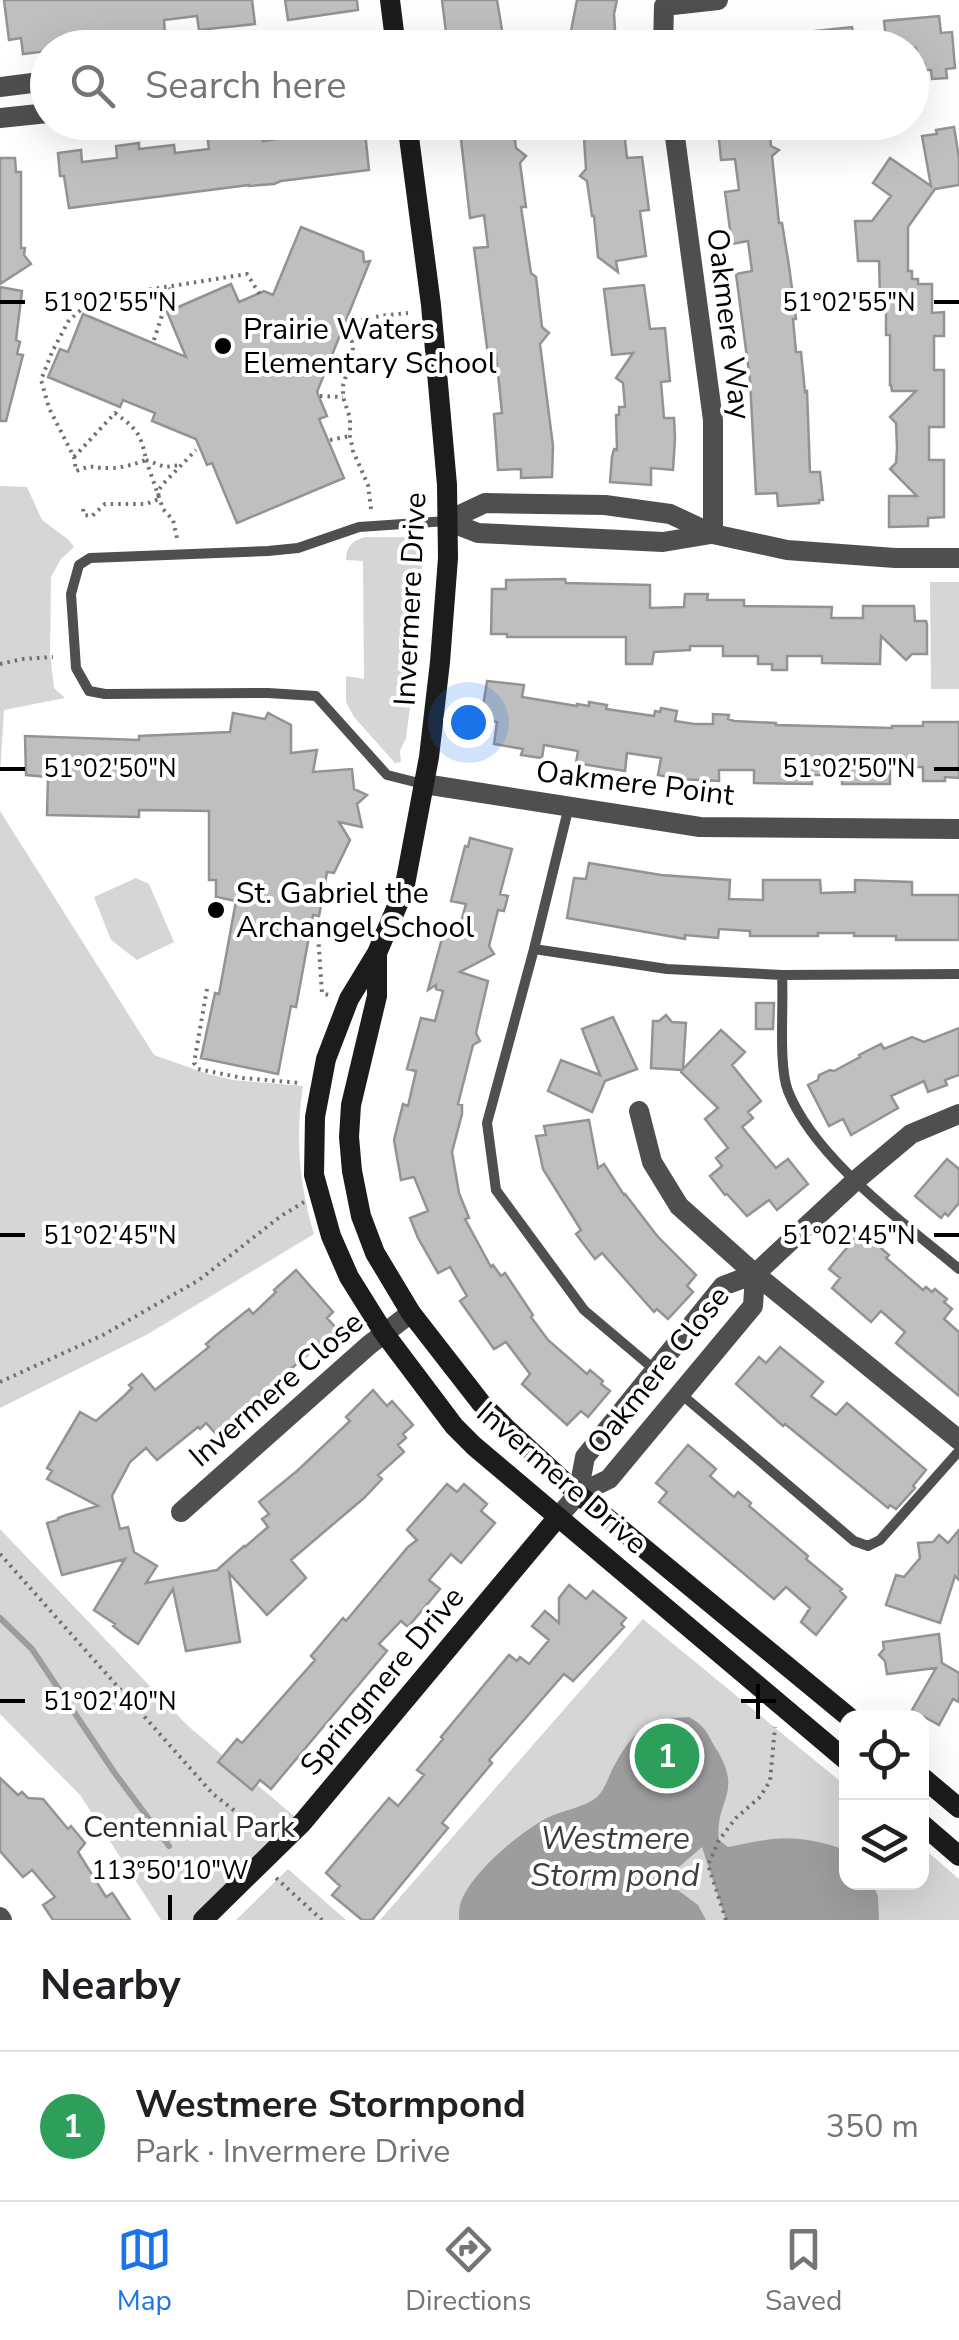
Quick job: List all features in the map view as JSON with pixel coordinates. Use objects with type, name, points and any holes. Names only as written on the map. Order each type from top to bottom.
[{"type":"street","points":[[390,0],[393,30]]},
{"type":"street","points":[[663,30],[664,6],[718,0]]},
{"type":"street","points":[[0,88],[30,84]]},
{"type":"street","points":[[0,118],[30,115]]},
{"type":"street","name":"Invermere Drive","points":[[409,140],[431,305],[447,485],[448,558],[440,662],[424,784],[404,890],[377,953],[348,999],[326,1059],[315,1117],[314,1175],[343,1264],[384,1334],[454,1426],[839,1754]]},
{"type":"street","name":"Oakmere Way","points":[[675,140],[713,420],[713,534]]},
{"type":"street","points":[[447,520],[485,504],[605,505],[670,514],[713,534],[787,550],[959,558]]},
{"type":"street","points":[[447,520],[478,533],[664,542],[713,534]]},
{"type":"street","name":"Oakmere Point","points":[[424,784],[700,827],[959,829]]},
{"type":"street","name":"Invermere Drive","points":[[377,953],[377,996],[351,1106],[352,1171],[361,1216],[376,1253],[411,1313],[481,1403],[578,1494],[840,1710]]},
{"type":"street","points":[[638,1110],[652,1162],[679,1206],[755,1274]]},
{"type":"street","name":"Oakmere Close","points":[[578,1494],[584,1457],[722,1286],[755,1274],[854,1181],[911,1134],[959,1114]]},
{"type":"street","name":"Oakmere Close","points":[[578,1494],[609,1479],[754,1304],[755,1274]]},
{"type":"street","name":"Oakmere Close","points":[[755,1274],[959,1440]]},
{"type":"street","name":"Invermere Close","points":[[181,1512],[411,1313]]},
{"type":"street","points":[[558,1517],[578,1494]]},
{"type":"street","name":"Springmere Drive","points":[[203,1920],[302,1823],[558,1517]]},
{"type":"street","points":[[929,1783],[959,1808]]},
{"type":"street","points":[[929,1830],[959,1856]]},
{"type":"lane","points":[[424,784],[387,775],[316,696],[89,692],[76,668],[71,594],[79,565],[90,558],[298,548],[359,527],[447,520]]},
{"type":"lane","points":[[569,806],[486,1123],[496,1190],[584,1310],[655,1370]]},
{"type":"lane","points":[[534,949],[667,970],[782,975],[959,974]]},
{"type":"lane","points":[[782,975],[787,1089],[809,1129],[854,1181],[959,1269]]},
{"type":"lane","points":[[681,1394],[854,1541],[868,1546],[880,1540],[959,1451]]},
{"type":"path","points":[[181,465],[166,467],[146,460],[117,468],[92,464],[76,470],[42,380],[61,334],[83,308],[128,292],[246,274],[262,298]]},
{"type":"path","points":[[154,340],[171,287]]},
{"type":"path","points":[[371,509],[368,485],[353,451],[350,418],[343,397],[353,351],[342,328],[384,315],[408,314]]},
{"type":"path","points":[[320,396],[343,397]]},
{"type":"path","points":[[74,457],[115,414],[137,430],[159,500],[173,520],[177,538]]},
{"type":"path","points":[[330,440],[350,436]]},
{"type":"path","points":[[159,500],[158,491],[163,484],[196,450]]},
{"type":"path","points":[[82,510],[84,515],[92,516],[104,504],[146,504],[159,500]]},
{"type":"path","points":[[0,664],[22,658],[53,657]]},
{"type":"path","points":[[333,996],[322,993],[317,920],[357,928]]},
{"type":"path","points":[[207,989],[194,1064],[198,1068],[243,1078],[306,1083]]},
{"type":"path","points":[[0,1382],[102,1335],[199,1280],[281,1216],[308,1200]]},
{"type":"path","points":[[0,1554],[213,1794],[262,1832]]},
{"type":"path","points":[[726,1920],[708,1865],[719,1840],[770,1781],[775,1727]]},
{"type":"path","points":[[276,1878],[322,1920]]},
{"type":"green space","points":[[0,486],[27,487],[42,520],[74,547],[61,559],[51,577],[50,653],[54,688],[65,698],[4,710],[0,776]]},
{"type":"green space","points":[[365,537],[414,537],[422,544],[418,558],[422,562],[415,669],[401,762],[395,763],[354,717],[346,702],[346,676],[364,679],[363,561],[346,560],[346,555],[351,545]]},
{"type":"green space","points":[[930,582],[959,582],[959,689],[931,689]]},
{"type":"green space","points":[[0,811],[154,1055],[233,1080],[303,1086],[300,1161],[314,1234],[148,1334],[0,1408]]},
{"type":"green space","points":[[136,878],[149,884],[174,942],[137,960],[111,940],[94,897]]},
{"type":"green space","name":"Centennial Park","points":[[0,1529],[187,1725],[302,1823],[203,1920],[161,1920],[80,1795],[0,1714]]},
{"type":"green space","points":[[643,1619],[839,1780],[839,1890],[929,1890],[929,1853],[959,1879],[959,1920],[380,1920]]},
{"type":"green space","points":[[288,1869],[346,1920],[236,1920]]},
{"type":"water","name":"Westmere Storm pond","points":[[689,1717],[699,1724],[724,1763],[728,1786],[720,1815],[719,1840],[728,1847],[800,1839],[839,1848],[839,1890],[875,1890],[879,1920],[726,1920],[702,1847],[673,1872],[671,1885],[698,1905],[706,1920],[459,1920],[465,1893],[496,1855],[547,1818],[597,1797],[634,1737],[651,1725]]},
{"type":"building","points":[[4,0],[252,0],[255,24],[199,30],[197,16],[164,20],[165,30],[30,30],[30,53],[23,54],[21,38],[9,40]]},
{"type":"building","points":[[285,0],[357,0],[358,10],[288,20]]},
{"type":"building","points":[[442,0],[497,0],[502,30],[446,30]]},
{"type":"building","points":[[577,0],[617,0],[615,30],[571,30]]},
{"type":"building","points":[[939,16],[941,33],[952,32],[955,68],[946,69],[947,78],[932,79],[929,30],[885,30],[884,21]]},
{"type":"building","points":[[954,127],[959,185],[935,189],[908,227],[908,271],[912,271],[912,279],[918,279],[918,284],[932,284],[932,313],[944,312],[944,336],[934,336],[934,370],[944,370],[944,427],[929,427],[929,460],[944,460],[944,517],[928,518],[928,526],[889,527],[889,496],[917,496],[890,469],[896,463],[897,448],[896,423],[890,417],[916,391],[892,391],[890,335],[886,335],[886,304],[880,296],[879,261],[858,261],[855,221],[872,221],[891,196],[873,183],[890,158],[931,186],[923,140],[937,134],[936,130]]},
{"type":"building","points":[[208,140],[366,140],[369,170],[69,208],[64,176],[60,176],[58,153],[81,150],[82,162],[117,158],[116,146],[139,143],[139,149],[174,145],[175,153],[209,149]]},
{"type":"building","points":[[461,140],[515,140],[516,148],[526,156],[520,163],[526,207],[521,207],[542,327],[549,333],[540,344],[553,446],[552,477],[521,478],[521,469],[498,470],[494,414],[502,413],[496,354],[488,355],[474,248],[488,247],[484,215],[470,218]]},
{"type":"building","points":[[584,140],[625,140],[627,158],[642,157],[649,210],[640,211],[646,256],[616,261],[618,272],[598,257],[587,181],[580,176],[586,169]]},
{"type":"building","points":[[719,140],[771,140],[771,146],[779,150],[772,156],[779,223],[796,319],[796,352],[801,352],[807,391],[810,472],[820,472],[823,500],[819,503],[778,506],[777,493],[756,494],[750,380],[736,274],[752,271],[748,241],[732,244],[725,192],[739,190],[735,159],[721,160]]},
{"type":"building","points":[[0,158],[15,158],[16,172],[21,172],[21,248],[25,248],[24,255],[31,264],[0,284]]},
{"type":"building","points":[[301,227],[363,252],[364,262],[370,261],[317,392],[327,416],[319,419],[344,478],[237,523],[212,463],[207,465],[196,439],[152,421],[155,413],[123,400],[120,407],[48,377],[60,349],[68,352],[83,314],[186,357],[167,312],[231,284],[239,302],[264,291],[273,295]]},
{"type":"building","points":[[644,285],[650,329],[665,328],[670,381],[661,382],[664,418],[674,418],[675,438],[673,470],[651,468],[651,485],[610,482],[612,457],[614,449],[617,450],[616,415],[619,407],[625,407],[623,383],[616,378],[633,353],[612,355],[604,289]]},
{"type":"building","points":[[0,287],[22,291],[16,340],[20,342],[17,354],[23,355],[6,421],[0,421]]},
{"type":"building","points":[[565,579],[566,583],[650,585],[650,608],[684,607],[685,594],[708,594],[707,600],[744,600],[744,606],[832,607],[831,618],[863,618],[863,606],[914,606],[915,621],[927,624],[927,654],[912,654],[906,660],[881,636],[880,664],[822,663],[822,656],[787,656],[787,670],[772,670],[772,664],[758,664],[758,656],[723,656],[723,646],[690,646],[690,650],[654,652],[652,664],[626,664],[626,637],[491,634],[492,589],[506,589],[506,580]]},
{"type":"building","points":[[487,681],[524,685],[522,697],[577,706],[589,706],[589,702],[607,705],[606,709],[654,716],[661,708],[677,711],[675,721],[694,724],[713,724],[713,714],[729,715],[728,719],[734,721],[776,725],[892,728],[923,726],[923,722],[959,722],[959,778],[923,781],[923,767],[890,767],[890,784],[842,784],[842,775],[812,775],[812,784],[754,783],[754,770],[719,770],[719,781],[658,775],[661,758],[627,753],[625,771],[576,763],[578,751],[544,745],[542,758],[521,755],[523,749],[494,744],[497,722],[481,719]]},
{"type":"building","points":[[233,713],[265,719],[268,713],[291,725],[291,753],[317,750],[313,772],[352,769],[354,789],[367,795],[357,804],[362,827],[339,822],[350,840],[334,873],[327,872],[319,916],[313,915],[296,1007],[291,1006],[278,1074],[201,1058],[215,993],[219,994],[236,901],[216,897],[216,880],[209,880],[209,811],[139,810],[139,817],[47,815],[48,777],[26,775],[25,736],[139,740],[139,736],[230,732]]},
{"type":"building","points":[[470,838],[512,849],[500,894],[508,896],[504,911],[498,910],[489,946],[494,954],[460,972],[488,981],[476,1033],[480,1041],[473,1045],[458,1104],[462,1105],[462,1114],[452,1152],[459,1193],[469,1218],[465,1219],[491,1267],[501,1276],[505,1273],[548,1340],[587,1374],[590,1370],[610,1391],[588,1417],[581,1411],[567,1425],[522,1384],[530,1374],[506,1342],[494,1349],[460,1301],[467,1296],[450,1267],[438,1273],[410,1218],[428,1211],[414,1177],[401,1180],[394,1140],[403,1104],[408,1106],[416,1071],[407,1069],[421,1018],[435,1021],[443,991],[436,989],[436,985],[428,990],[444,931],[457,936],[466,904],[451,901]]},
{"type":"building","points":[[589,863],[661,875],[730,880],[729,899],[763,900],[763,880],[820,880],[821,893],[855,892],[855,880],[912,882],[912,895],[959,895],[959,940],[896,940],[896,936],[854,933],[750,936],[750,931],[719,929],[718,938],[685,935],[685,939],[567,918],[574,878],[586,879]]},
{"type":"building","points":[[756,1003],[774,1003],[773,1029],[756,1029]]},
{"type":"building","points":[[666,1015],[672,1022],[686,1023],[683,1069],[721,1030],[745,1052],[732,1065],[761,1101],[748,1112],[753,1118],[742,1127],[776,1168],[788,1159],[808,1184],[777,1210],[769,1200],[747,1216],[710,1176],[722,1166],[716,1158],[728,1148],[705,1119],[718,1108],[682,1070],[651,1068],[653,1021]]},
{"type":"building","points":[[613,1017],[637,1069],[605,1081],[592,1112],[548,1091],[561,1060],[600,1075],[582,1029]]},
{"type":"building","points":[[959,1028],[959,1075],[945,1080],[947,1085],[928,1092],[924,1081],[891,1096],[898,1108],[851,1135],[843,1119],[829,1126],[808,1085],[818,1080],[819,1075],[834,1071],[881,1044],[884,1049],[912,1037],[924,1042]]},
{"type":"building","points":[[589,1120],[598,1168],[604,1164],[658,1237],[696,1275],[687,1286],[693,1292],[668,1319],[657,1309],[654,1312],[602,1253],[595,1259],[576,1234],[581,1230],[543,1169],[536,1136],[546,1135],[544,1126]]},
{"type":"building","points":[[947,1159],[959,1169],[959,1203],[941,1218],[915,1196]]},
{"type":"building","points":[[861,1231],[923,1290],[935,1289],[947,1299],[944,1302],[952,1309],[944,1319],[959,1332],[959,1396],[896,1343],[905,1332],[881,1311],[871,1322],[832,1288],[840,1278],[829,1269]]},
{"type":"building","points":[[296,1270],[333,1312],[327,1318],[337,1329],[216,1434],[206,1423],[157,1460],[146,1448],[130,1462],[112,1496],[120,1529],[128,1527],[134,1552],[157,1566],[146,1583],[217,1570],[245,1547],[268,1527],[262,1519],[269,1514],[259,1502],[350,1421],[346,1417],[373,1390],[387,1406],[392,1401],[413,1425],[398,1445],[404,1452],[378,1475],[382,1479],[364,1498],[291,1560],[306,1578],[267,1615],[229,1573],[240,1642],[186,1651],[173,1589],[138,1644],[94,1610],[125,1559],[62,1575],[47,1523],[98,1506],[47,1479],[52,1471],[47,1468],[80,1412],[96,1421],[142,1374],[155,1390],[249,1309],[253,1314]]},
{"type":"building","points":[[780,1347],[823,1382],[811,1396],[836,1415],[847,1403],[926,1470],[896,1509],[890,1505],[888,1508],[783,1426],[736,1384],[759,1357],[766,1363]]},
{"type":"building","points":[[688,1445],[716,1469],[710,1476],[734,1497],[738,1492],[751,1503],[749,1506],[842,1589],[846,1597],[816,1635],[801,1622],[810,1608],[786,1587],[774,1599],[659,1502],[667,1492],[656,1483]]},
{"type":"building","points":[[447,1484],[457,1492],[464,1484],[487,1504],[481,1511],[495,1523],[461,1563],[451,1554],[429,1580],[440,1589],[408,1627],[401,1621],[379,1644],[387,1651],[271,1789],[260,1780],[252,1790],[218,1762],[237,1739],[242,1743],[315,1660],[311,1656],[343,1618],[346,1621],[417,1540],[407,1530]]},
{"type":"building","points":[[959,1530],[959,1580],[955,1576],[940,1623],[886,1605],[896,1575],[904,1577],[920,1558],[918,1543],[933,1542],[939,1535],[948,1543]]},
{"type":"building","points":[[569,1585],[586,1599],[593,1591],[626,1618],[621,1624],[624,1627],[573,1681],[564,1674],[489,1760],[492,1763],[442,1823],[448,1828],[372,1920],[362,1920],[332,1895],[340,1886],[326,1873],[389,1798],[398,1806],[424,1775],[417,1770],[441,1737],[509,1655],[529,1664],[549,1640],[532,1626],[545,1611],[559,1623],[559,1598]]},
{"type":"building","points":[[939,1634],[942,1663],[959,1673],[959,1702],[953,1699],[939,1725],[929,1719],[929,1710],[912,1710],[936,1668],[887,1674],[885,1661],[879,1655],[884,1649],[883,1642]]},
{"type":"building","points":[[0,1778],[18,1795],[22,1792],[28,1798],[43,1799],[68,1829],[71,1826],[85,1843],[78,1852],[106,1897],[112,1893],[130,1920],[53,1920],[43,1905],[55,1897],[32,1870],[23,1877],[0,1851]]},
{"type":"waterway","points":[[0,1618],[32,1649],[169,1846]]},
{"type":"place","name":"Prairie Waters Elementary School","points":[[223,346]]},
{"type":"place","name":"St. Gabriel the Archangel School","points":[[216,910]]},
{"type":"place","name":"Westmere Stormpond","points":[[667,1756]]}]
